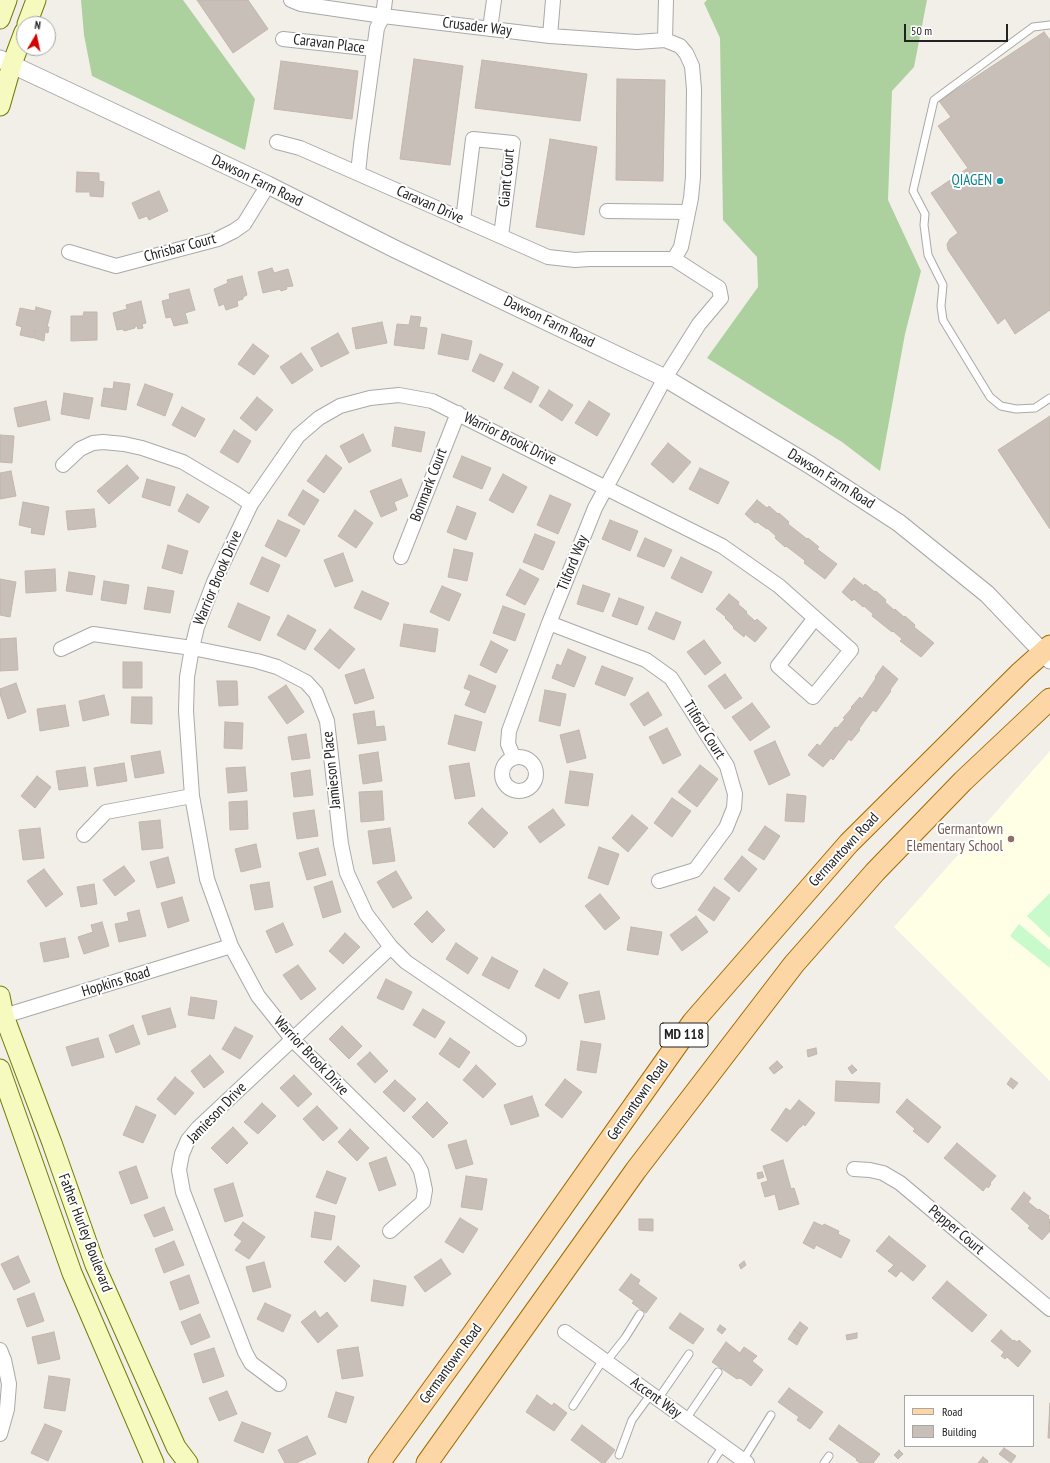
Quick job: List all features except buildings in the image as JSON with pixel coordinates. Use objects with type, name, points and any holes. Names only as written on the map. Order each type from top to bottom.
[{"type":"main road","points":[[0,19],[7,0]]},
{"type":"main road","points":[[30,16],[36,0]]},
{"type":"main road","points":[[0,106],[6,61],[16,45]]},
{"type":"main road","name":"Germantown Road","points":[[379,1463],[472,1335],[693,1022],[849,843],[1048,653]]},
{"type":"main road","name":"MD 118","points":[[427,1463],[636,1170],[794,964],[876,872],[963,781],[1050,699]]},
{"type":"main road","name":"Father Hurley Boulevard","points":[[0,996],[2,1017],[52,1143],[95,1265],[176,1447],[188,1463]]},
{"type":"main road","name":"Father Hurley Boulevard","points":[[0,1069],[72,1273],[154,1463]]},
{"type":"street","name":"Crusader Way","points":[[291,0],[301,4],[383,16],[550,36],[637,42],[664,40]]},
{"type":"street","points":[[358,173],[377,28],[383,16],[385,0]]},
{"type":"street","points":[[490,29],[494,0]]},
{"type":"street","points":[[550,36],[553,0]]},
{"type":"street","points":[[665,378],[699,324],[721,298],[719,288],[674,259],[681,247],[693,177],[694,89],[692,66],[686,53],[680,46],[664,40],[666,0]]},
{"type":"street","name":"Caravan Place","points":[[283,38],[374,49]]},
{"type":"street","name":"Dawson Farm Road","points":[[6,61],[268,185],[395,249],[665,378],[810,465],[900,522],[987,594],[1048,653]]},
{"type":"street","name":"Giant Court","points":[[463,220],[473,139],[513,144],[501,236]]},
{"type":"street","name":"Caravan Drive","points":[[278,142],[300,148],[548,257],[563,259],[674,259]]},
{"type":"street","name":"Chrisbar Court","points":[[69,252],[116,266],[218,239],[244,224],[268,185]]},
{"type":"street","points":[[607,211],[688,212]]},
{"type":"street","name":"Tilford Way","points":[[514,758],[508,744],[509,731],[594,508],[665,378]]},
{"type":"street","name":"Warrior Brook Drive","points":[[390,1231],[423,1202],[425,1190],[421,1171],[415,1160],[293,1040],[258,996],[231,946],[207,879],[192,796],[186,711],[187,677],[197,627],[214,582],[251,504],[298,436],[319,418],[340,406],[370,398],[399,395],[432,401],[606,487],[722,546],[779,586],[815,618],[851,650],[813,697],[778,666],[815,618]]},
{"type":"street","name":"Bonmark Court","points":[[401,557],[458,413]]},
{"type":"street","points":[[64,465],[80,449],[93,443],[103,442],[124,444],[142,448],[183,462],[251,504]]},
{"type":"street","name":"Tilford Court","points":[[549,623],[646,660],[671,678],[726,766],[735,794],[734,808],[726,828],[695,870],[659,882]]},
{"type":"street","name":"Jamieson Place","points":[[61,648],[92,634],[192,648],[277,666],[306,682],[316,693],[327,721],[341,844],[347,873],[366,914],[391,947],[406,962],[519,1038]]},
{"type":"street","points":[[84,835],[106,812],[192,796]]},
{"type":"street","name":"Hopkins Road","points":[[2,1017],[231,946]]},
{"type":"street","name":"Jamieson Drive","points":[[279,1384],[252,1363],[245,1352],[182,1192],[179,1170],[182,1154],[188,1140],[193,1134],[278,1052],[293,1040],[391,947]]},
{"type":"street","name":"Pepper Court","points":[[854,1169],[884,1173],[900,1183],[1050,1309]]},
{"type":"street","name":"Accent Way","points":[[564,1332],[745,1461]]},
{"type":"street","points":[[0,1350],[4,1360],[9,1384],[7,1409],[0,1434]]},
{"type":"lane","points":[[1050,25],[1033,28],[934,100],[913,191],[925,214],[924,225],[928,255],[943,284],[943,320],[990,396],[1001,406],[1016,409],[1035,408],[1050,398]]},
{"type":"lane","points":[[573,1406],[605,1361],[625,1338],[640,1314]]},
{"type":"lane","points":[[619,1455],[632,1420],[689,1354]]},
{"type":"lane","points":[[686,1419],[718,1372]]},
{"type":"lane","points":[[745,1461],[772,1415]]},
{"type":"lane","points":[[712,1463],[723,1446]]},
{"type":"lane","points":[[824,1463],[829,1456]]},
{"type":"shaded area","name":"Germantown Elementary School","points":[[1050,751],[1050,1081],[894,927]]},
{"type":"green space","points":[[81,0],[183,0],[255,99],[245,150],[92,76],[84,35]]},
{"type":"green space","points":[[707,0],[927,0],[914,67],[892,91],[888,200],[921,271],[905,334],[880,471],[842,442],[707,358],[758,287],[757,257],[723,220],[720,38],[704,3]]},
{"type":"green space","points":[[1050,893],[1050,938],[1027,916]]},
{"type":"green space","points":[[1019,924],[1050,950],[1050,968],[1010,936]]},
{"type":"place","name":"QIAGEN","points":[[1000,181]]},
{"type":"place","name":"Germantown Elementary School","points":[[1011,839]]}]
